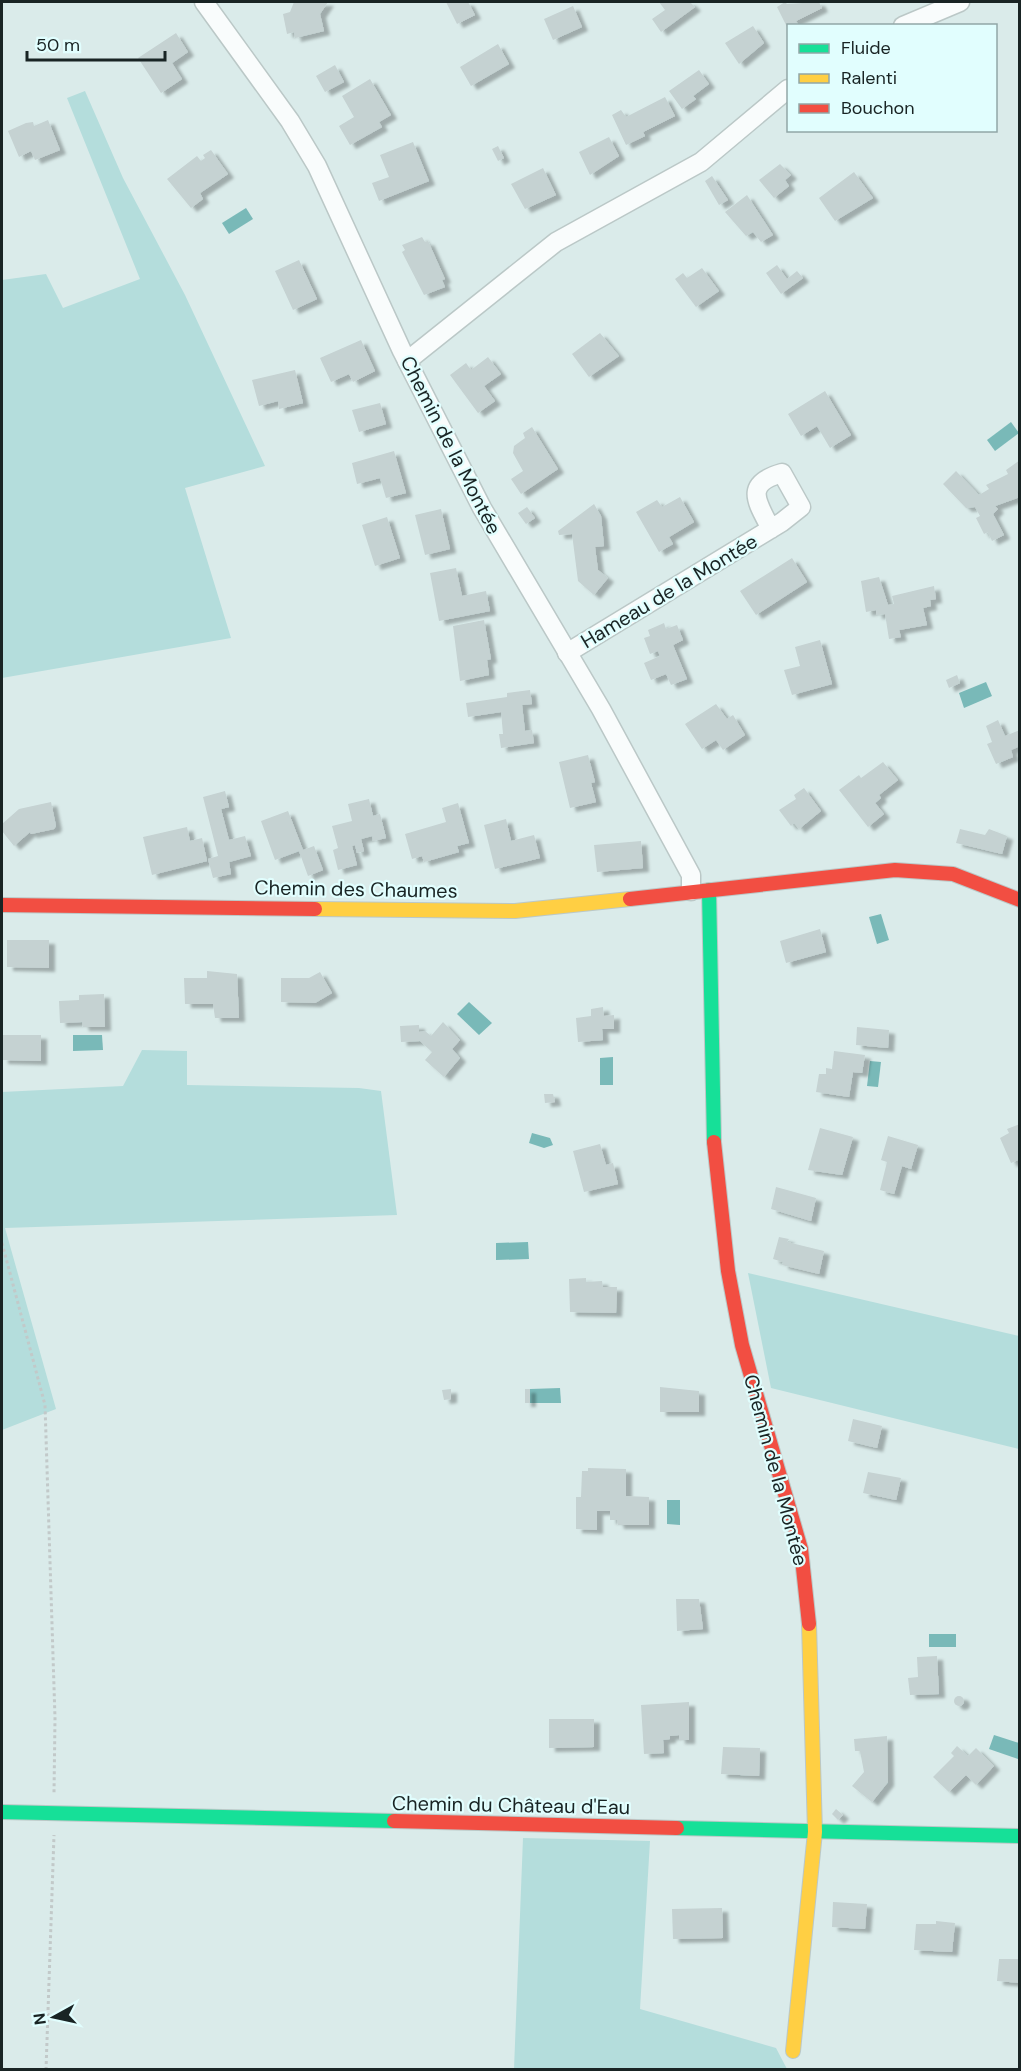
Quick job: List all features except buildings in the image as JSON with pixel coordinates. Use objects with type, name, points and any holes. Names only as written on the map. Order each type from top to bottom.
[{"type":"street","name":"Chemin de la Montée","points":[[204,2],[290,122],[317,166],[407,361],[482,508],[567,653],[700,890],[715,1166],[728,1270],[742,1346],[801,1549],[811,1644],[815,1832],[793,2051]]},
{"type":"street","points":[[908,24],[960,2]]},
{"type":"street","points":[[407,361],[556,242],[701,162],[787,91]]},
{"type":"street","name":"Hameau de la Montée","points":[[567,653],[771,529]]},
{"type":"street","name":"Chemin des Chaumes","points":[[2,905],[515,910],[895,870],[952,874],[1020,900]]},
{"type":"street","name":"Chemin du Château d'Eau","points":[[2,1812],[1020,1836]]},
{"type":"path","points":[[2,1242],[45,1405],[55,1718],[46,2070]]},
{"type":"shaded area","points":[[85,91],[123,178],[185,295],[265,466],[185,488],[231,638],[2,678],[2,280],[46,274],[63,308],[140,279],[67,98]]},
{"type":"shaded area","points":[[246,208],[253,219],[229,234],[222,223]]},
{"type":"shaded area","points":[[1011,422],[1019,433],[995,451],[987,440]]},
{"type":"shaded area","points":[[986,682],[992,696],[964,708],[959,693]]},
{"type":"shaded area","points":[[881,914],[889,940],[877,944],[869,917]]},
{"type":"shaded area","points":[[469,1002],[492,1023],[479,1035],[457,1014]]},
{"type":"shaded area","points":[[73,1035],[102,1035],[103,1050],[73,1051]]},
{"type":"shaded area","points":[[142,1050],[187,1051],[187,1085],[359,1088],[381,1091],[397,1215],[5,1228],[56,1409],[2,1430],[2,1092],[123,1086]]},
{"type":"shaded area","points":[[613,1057],[613,1085],[600,1085],[600,1058]]},
{"type":"shaded area","points":[[870,1061],[881,1062],[878,1087],[867,1086]]},
{"type":"shaded area","points":[[532,1133],[550,1138],[553,1145],[544,1148],[529,1143]]},
{"type":"shaded area","points":[[528,1242],[529,1259],[496,1260],[496,1243]]},
{"type":"shaded area","points":[[748,1273],[1019,1336],[1019,1449],[771,1388]]},
{"type":"shaded area","points":[[560,1388],[561,1403],[530,1403],[530,1389]]},
{"type":"shaded area","points":[[667,1500],[680,1500],[680,1525],[667,1524]]},
{"type":"shaded area","points":[[929,1634],[956,1634],[956,1647],[929,1647]]},
{"type":"shaded area","points":[[994,1735],[1019,1743],[1018,1759],[989,1749]]},
{"type":"shaded area","points":[[523,1838],[650,1841],[640,2009],[776,2048],[787,2069],[514,2069]]},
{"type":"traffic: fast","points":[[709,890],[714,1142]]},
{"type":"traffic: fast","points":[[2,1812],[394,1821]]},
{"type":"traffic: fast","points":[[677,1828],[1020,1836]]},
{"type":"traffic: slow","points":[[315,909],[515,911],[630,899]]},
{"type":"traffic: slow","points":[[793,2051],[815,1832],[809,1624]]},
{"type":"traffic: jam","points":[[630,899],[895,870],[953,874],[1020,900]]},
{"type":"traffic: jam","points":[[2,905],[315,909]]},
{"type":"traffic: jam","points":[[714,1142],[728,1271],[742,1345],[801,1549],[809,1624]]},
{"type":"traffic: jam","points":[[394,1821],[677,1828]]}]
